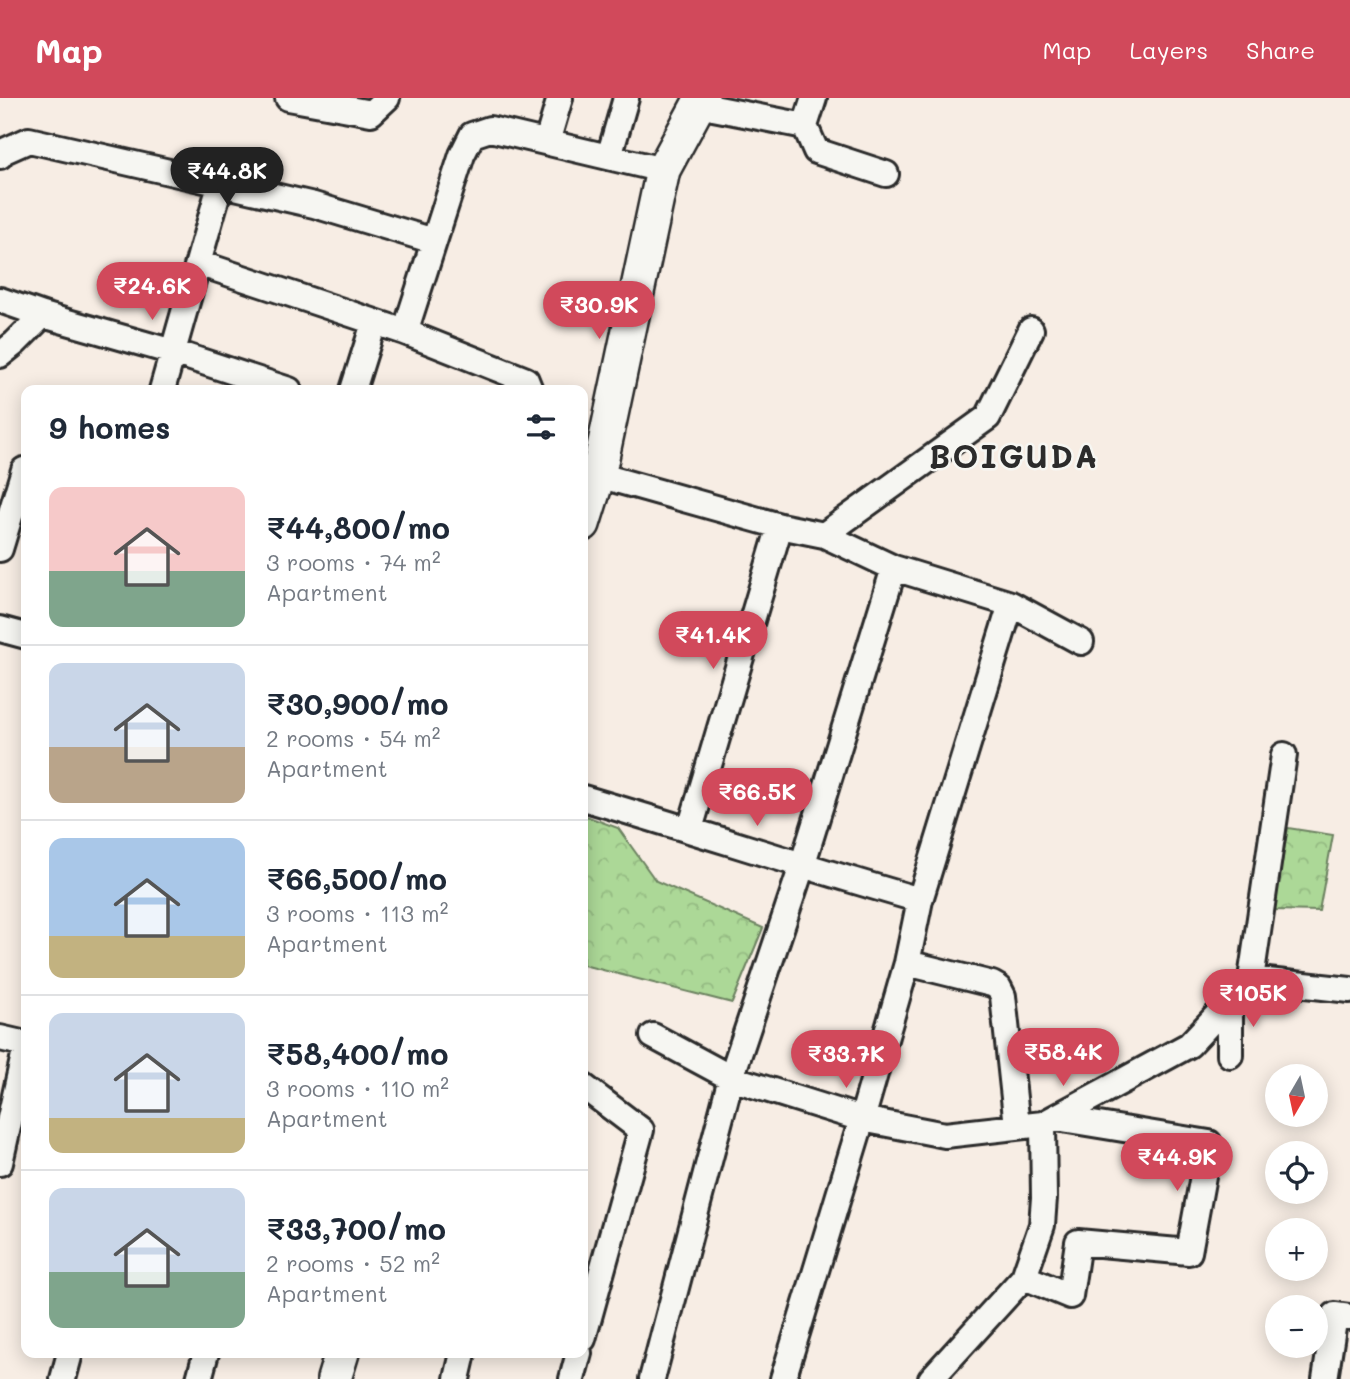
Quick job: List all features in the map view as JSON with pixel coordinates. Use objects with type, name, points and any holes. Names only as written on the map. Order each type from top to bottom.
[{"type":"street","points":[[288,98],[340,103],[371,113],[387,98]]},
{"type":"street","points":[[547,142],[560,98]]},
{"type":"street","points":[[609,157],[626,98]]},
{"type":"street","points":[[814,98],[806,125],[816,151],[886,174]]},
{"type":"street","points":[[806,125],[700,102],[663,170],[590,473],[780,526],[824,535],[894,568],[1011,604],[1081,642]]},
{"type":"street","points":[[405,332],[462,155],[472,135],[489,129],[663,170]]},
{"type":"street","points":[[0,156],[2,152],[29,140],[314,205],[434,241]]},
{"type":"street","points":[[163,385],[221,183]]},
{"type":"street","points":[[198,263],[405,332],[526,380],[528,385]]},
{"type":"street","points":[[0,300],[274,385]]},
{"type":"street","points":[[0,355],[43,315]]},
{"type":"street","points":[[355,385],[374,323]]},
{"type":"street","points":[[824,535],[988,417],[1031,330]]},
{"type":"street","points":[[0,549],[21,480]]},
{"type":"street","points":[[690,829],[780,526]]},
{"type":"street","points":[[652,1379],[731,1078],[802,866],[894,568]]},
{"type":"street","points":[[783,1379],[907,963],[920,900],[1011,604]]},
{"type":"street","points":[[1049,1121],[1189,1045],[1251,979],[1284,755]]},
{"type":"street","points":[[588,799],[920,900]]},
{"type":"street","points":[[907,963],[999,988],[1003,996],[1017,1126]]},
{"type":"street","points":[[1251,979],[1350,990]]},
{"type":"street","points":[[1230,1003],[1230,1055]]},
{"type":"street","points":[[653,1036],[731,1078],[862,1119],[945,1135],[1049,1121],[1209,1143],[1189,1252],[1078,1242],[1070,1296],[1024,1277]]},
{"type":"street","points":[[0,1038],[21,1044]]},
{"type":"street","points":[[0,1163],[21,1068]]},
{"type":"street","points":[[588,1090],[640,1130],[588,1321]]},
{"type":"street","points":[[931,1379],[1024,1277],[1042,1225],[1049,1121]]},
{"type":"street","points":[[1325,1379],[1335,1315],[1350,1317]]},
{"type":"street","points":[[63,1379],[69,1358]]},
{"type":"street","points":[[199,1379],[205,1358]]},
{"type":"street","points":[[334,1379],[340,1358]]},
{"type":"street","points":[[457,1379],[462,1358]]},
{"type":"street","points":[[572,1379],[578,1358]]},
{"type":"green space","points":[[588,817],[618,828],[656,881],[763,928],[732,1003],[588,966]]},
{"type":"green space","points":[[1288,828],[1333,835],[1319,911],[1273,910]]},
{"type":"district","name":"BOIGUDA","points":[[1014,457]]}]
